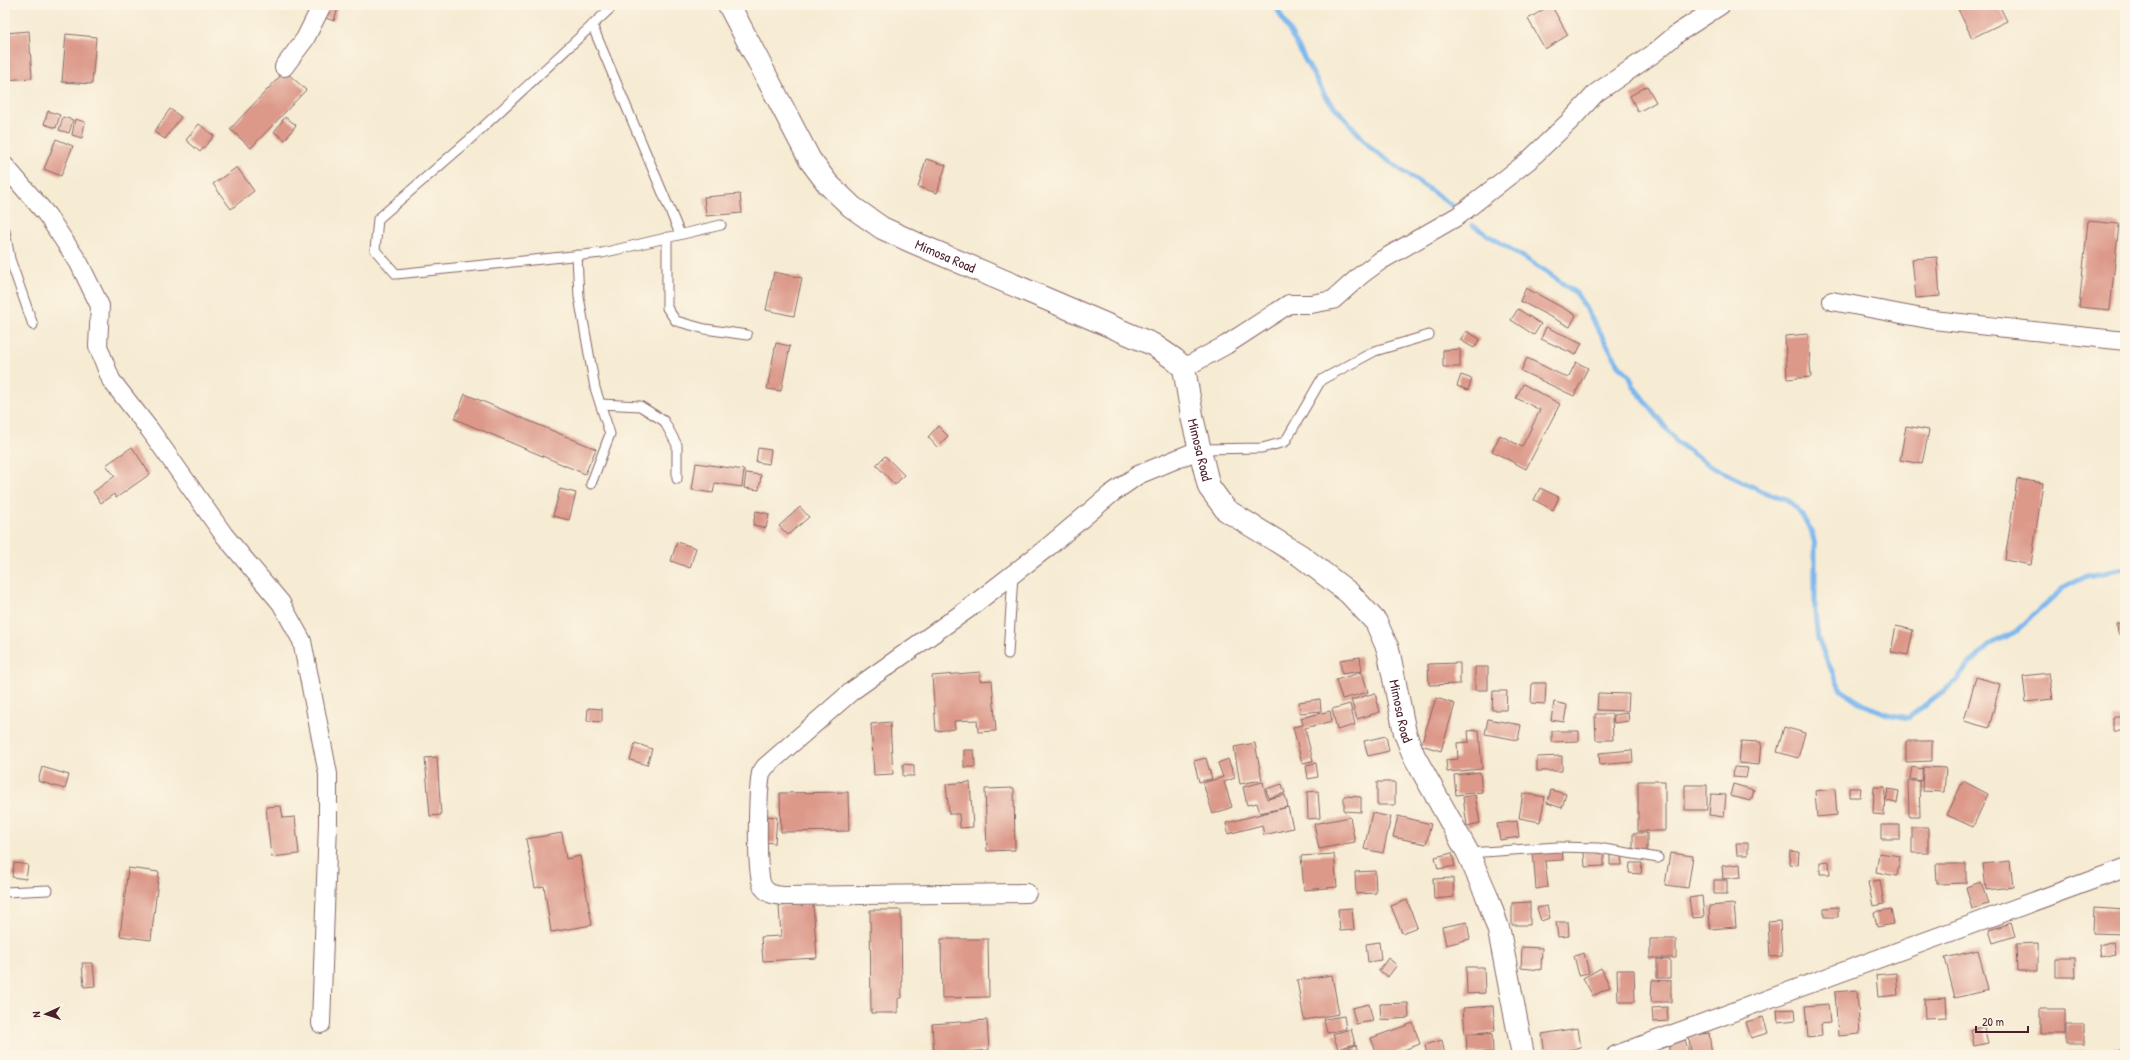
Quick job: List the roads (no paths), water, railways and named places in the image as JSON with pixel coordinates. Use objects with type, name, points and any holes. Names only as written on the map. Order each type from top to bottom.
[{"type":"street","points":[[284,66],[305,39],[322,5]]},
{"type":"street","name":"Mimosa Road","points":[[729,5],[810,160],[828,184],[852,207],[882,228],[915,244],[1152,344],[1184,368],[1193,421],[1209,487],[1226,510],[1301,556],[1349,593],[1376,622],[1388,649],[1405,733],[1414,756],[1468,853],[1487,896],[1499,930],[1523,1055]]},
{"type":"street","points":[[1184,368],[1226,345],[1288,304],[1311,304],[1333,300],[1360,275],[1380,261],[1458,216],[1528,161],[1572,119],[1596,93],[1653,54],[1678,33],[1721,5]]},
{"type":"street","points":[[5,166],[47,215],[79,263],[100,306],[98,346],[111,380],[150,430],[224,535],[281,603],[302,641],[328,774],[328,823],[321,1024]]},
{"type":"street","points":[[1832,301],[1933,320],[2125,341]]},
{"type":"street","points":[[1027,893],[771,895],[762,886],[758,855],[760,782],[765,767],[852,691],[968,609],[1111,494],[1138,475],[1201,449]]},
{"type":"street","points":[[1616,1055],[2125,868]]},
{"type":"lane","points":[[614,5],[468,141],[378,219],[375,250],[396,274],[602,253],[721,225]]},
{"type":"lane","points":[[592,25],[680,234]]},
{"type":"lane","points":[[5,231],[10,259],[33,325]]},
{"type":"lane","points":[[667,238],[667,308],[676,322],[705,329],[747,335]]},
{"type":"lane","points":[[577,255],[579,297],[595,388],[610,434],[592,484]]},
{"type":"lane","points":[[1201,449],[1262,448],[1285,442],[1321,380],[1375,351],[1429,335]]},
{"type":"lane","points":[[600,404],[640,406],[664,421],[677,445],[678,479]]},
{"type":"lane","points":[[1008,654],[1013,574]]},
{"type":"lane","points":[[1468,853],[1558,847],[1598,848],[1658,858]]},
{"type":"lane","points":[[5,892],[48,890]]},
{"type":"waterway","points":[[1275,5],[1325,96],[1373,150],[1457,209]]},
{"type":"waterway","points":[[1472,225],[1544,270],[1577,294],[1619,365],[1629,375],[1634,387],[1677,442],[1709,465],[1761,491],[1786,499],[1797,508],[1811,530],[1815,544],[1815,612],[1818,640],[1840,689],[1862,704],[1887,714],[1908,718],[1955,682],[1971,662],[1991,644],[2015,632],[2063,588],[2087,576],[2125,569]]}]
